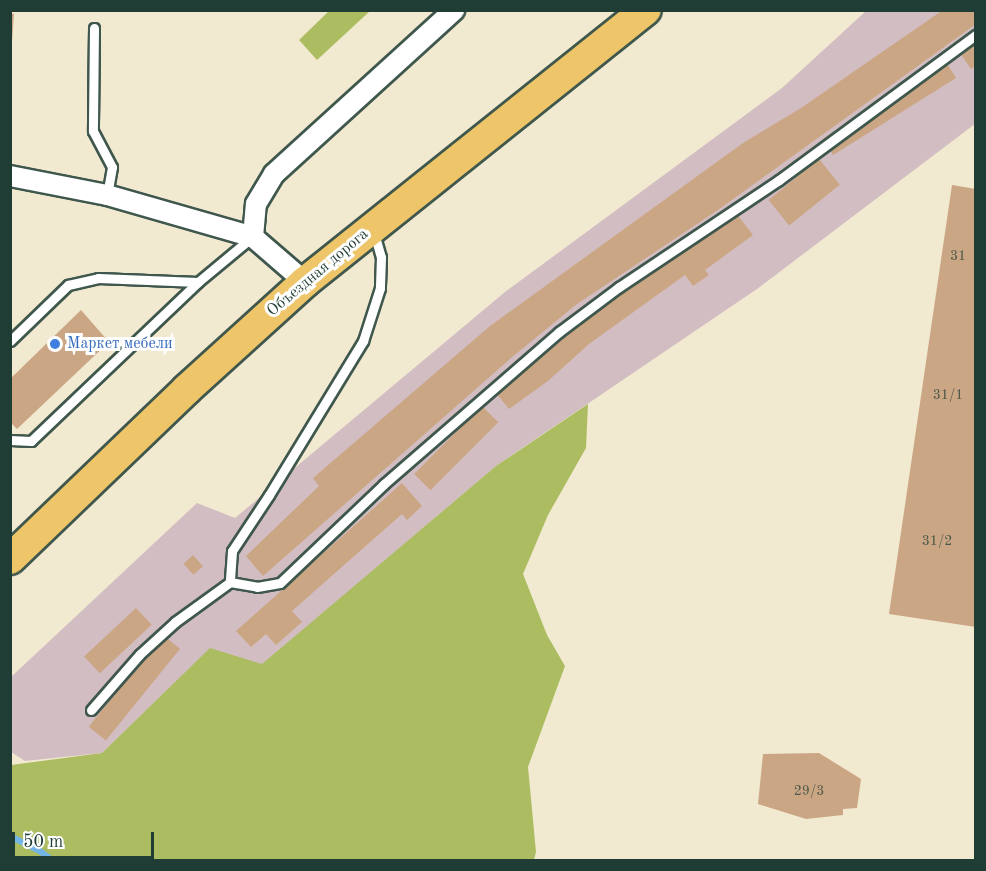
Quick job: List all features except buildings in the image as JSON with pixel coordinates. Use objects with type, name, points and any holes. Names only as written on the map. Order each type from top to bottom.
[{"type":"main road","name":"Объездная дорога","points":[[10,559],[195,382],[305,282],[646,10]]},
{"type":"street","points":[[253,237],[256,204],[274,174],[454,10]]},
{"type":"street","points":[[10,176],[107,195],[253,237],[305,282]]},
{"type":"lane","points":[[94,28],[93,131],[112,167],[107,195]]},
{"type":"lane","points":[[91,710],[157,638],[210,595],[230,582],[257,587],[280,583],[384,484],[559,332],[619,287],[779,180],[975,35]]},
{"type":"lane","points":[[230,582],[232,550],[269,495],[363,341],[380,288],[381,257],[373,228]]},
{"type":"lane","points":[[10,440],[31,441],[198,282],[253,237]]},
{"type":"lane","points":[[10,341],[68,285],[98,278],[198,282]]},
{"type":"shaded area","points":[[866,11],[975,11],[975,124],[757,289],[496,466],[262,665],[210,649],[102,753],[25,761],[11,752],[11,677],[197,503],[235,518],[505,292],[782,88]]},
{"type":"green space","points":[[330,10],[370,11],[317,60],[299,40]]},
{"type":"green space","points":[[588,404],[586,448],[548,515],[523,574],[547,635],[565,666],[528,767],[536,852],[534,860],[11,860],[11,765],[102,753],[210,648],[262,664],[496,466]]},
{"type":"waterway","points":[[10,836],[40,851],[52,860]]},
{"type":"place","name":"Маркет мебели","points":[[55,344]]}]
